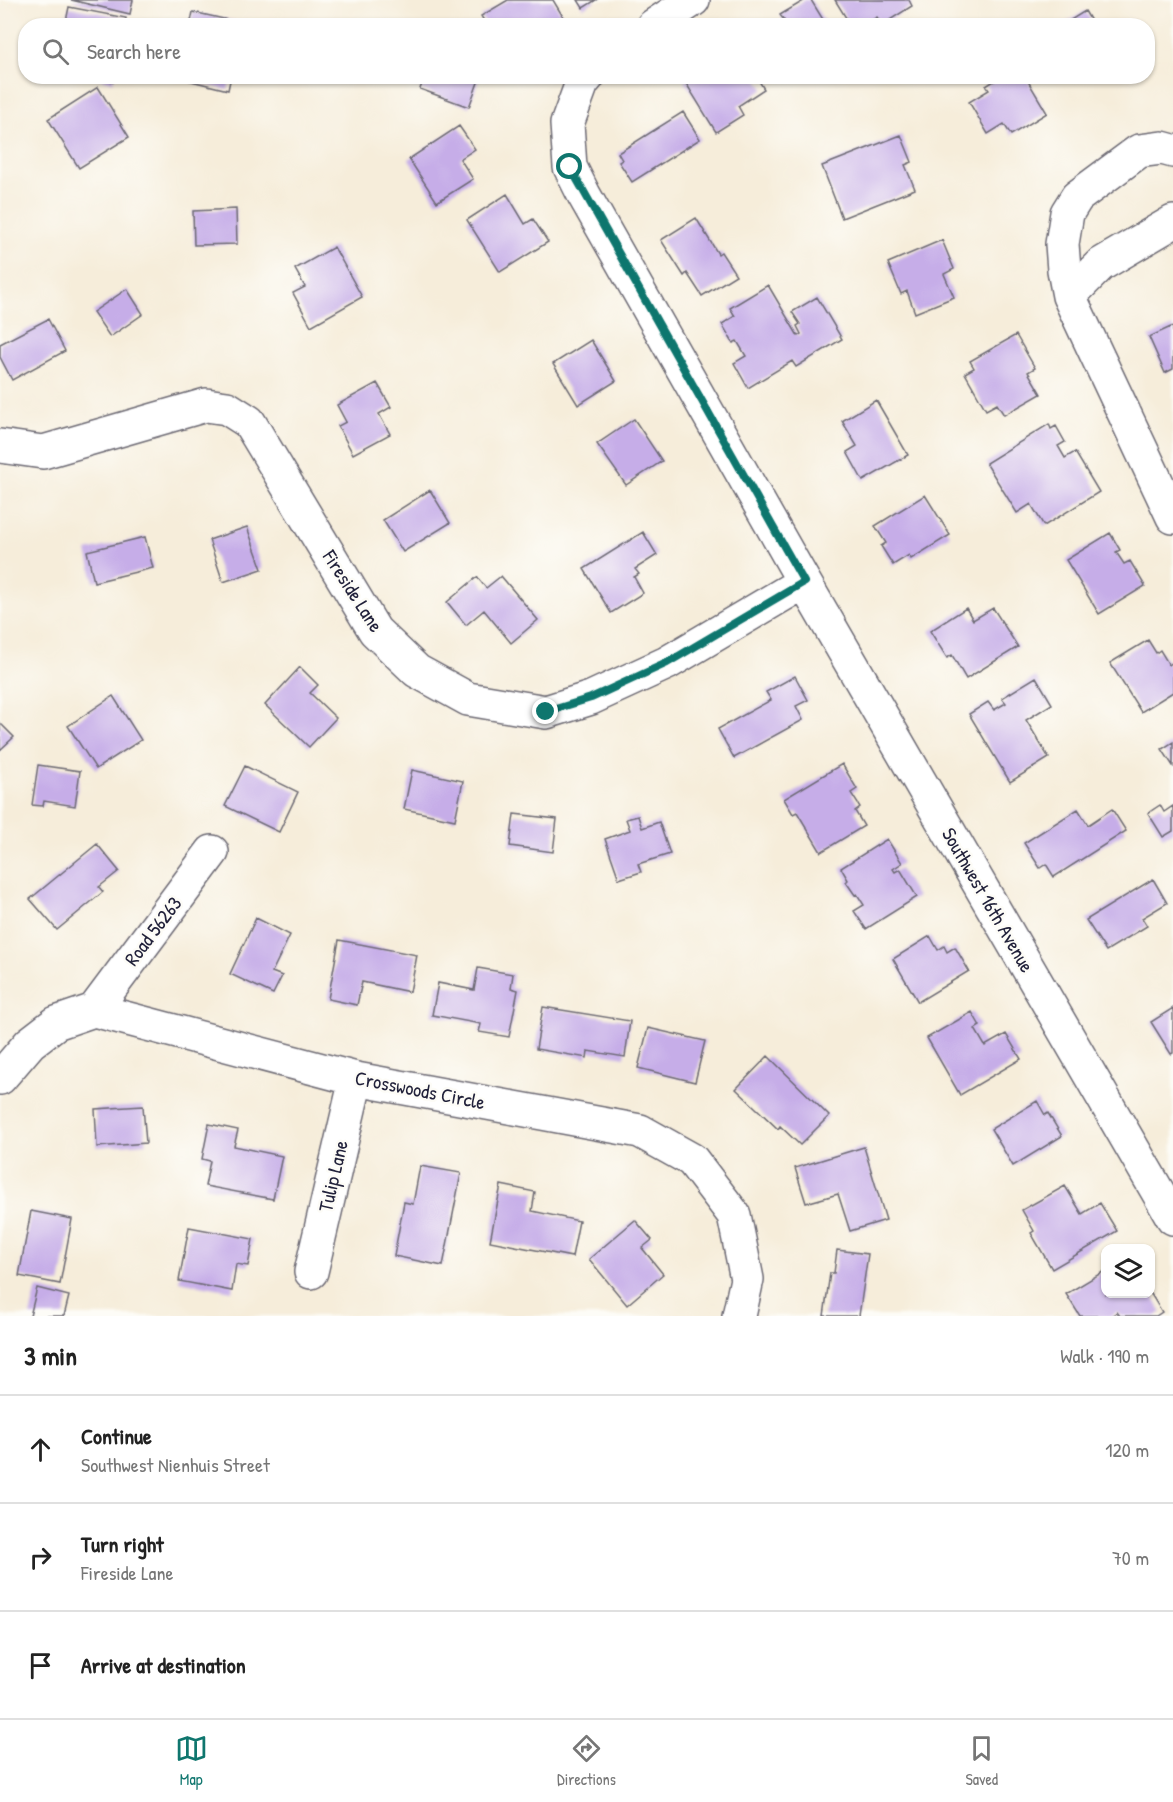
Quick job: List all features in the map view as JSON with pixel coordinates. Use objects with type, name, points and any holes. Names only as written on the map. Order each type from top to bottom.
[{"type":"street","points":[[665,18],[693,0]]},
{"type":"street","name":"Southwest 16th Avenue","points":[[582,84],[567,124],[570,167],[804,582],[1173,1218]]},
{"type":"street","points":[[1173,151],[1162,148],[1138,151],[1077,197],[1067,213],[1062,244],[1069,296],[1173,517]]},
{"type":"street","points":[[1069,296],[1100,265],[1173,222]]},
{"type":"street","name":"Fireside Lane","points":[[0,446],[43,452],[206,405],[227,408],[249,422],[375,631],[417,671],[468,699],[546,712],[591,698],[667,663],[804,582]]},
{"type":"street","name":"Road 56263","points":[[94,1010],[212,852]]},
{"type":"street","points":[[0,1078],[30,1043],[56,1023],[94,1010]]},
{"type":"street","name":"Crosswoods Circle","points":[[94,1010],[356,1079],[640,1131],[692,1161],[734,1215],[747,1279],[739,1316]]},
{"type":"street","name":"Tulip Lane","points":[[311,1272],[356,1079]]},
{"type":"building","points":[[71,0],[133,0],[130,14]]},
{"type":"building","points":[[508,0],[553,0],[564,18],[482,18],[481,16]]},
{"type":"building","points":[[578,0],[596,0],[583,8]]},
{"type":"building","points":[[805,0],[811,0],[822,18],[782,18],[780,15]]},
{"type":"building","points":[[835,0],[909,0],[912,6],[893,18],[846,18]]},
{"type":"building","points":[[69,7],[126,18],[67,18]]},
{"type":"building","points":[[1085,11],[1089,18],[1074,18]]},
{"type":"building","points":[[193,12],[220,18],[192,18]]},
{"type":"building","points":[[204,84],[229,84],[228,90]]},
{"type":"building","points":[[422,84],[477,84],[469,107],[420,89]]},
{"type":"building","points":[[686,84],[761,84],[764,89],[738,106],[743,115],[716,132]]},
{"type":"building","points":[[989,84],[1030,84],[1047,113],[1011,135],[1004,124],[988,134],[969,102],[989,90],[986,86]]},
{"type":"building","points":[[98,87],[129,137],[79,168],[48,119]]},
{"type":"building","points":[[683,112],[700,139],[632,182],[619,162],[622,160],[618,153]]},
{"type":"building","points":[[459,126],[475,149],[460,159],[473,179],[437,202],[409,159]]},
{"type":"building","points":[[901,135],[912,162],[905,165],[915,189],[842,218],[822,166]]},
{"type":"building","points":[[507,194],[525,224],[533,219],[548,242],[500,272],[467,220]]},
{"type":"building","points":[[236,209],[237,244],[194,245],[193,211]]},
{"type":"building","points":[[696,218],[718,254],[721,252],[736,275],[702,296],[687,273],[684,276],[661,240]]},
{"type":"building","points":[[942,240],[954,269],[944,274],[954,297],[915,313],[907,291],[901,294],[888,263]]},
{"type":"building","points":[[334,247],[362,297],[311,326],[293,293],[305,287],[295,269]]},
{"type":"building","points":[[768,285],[798,336],[801,334],[797,326],[800,324],[792,312],[817,297],[842,339],[796,367],[792,361],[748,388],[734,363],[746,356],[737,341],[733,343],[722,324],[735,316],[730,308]]},
{"type":"building","points":[[127,289],[143,314],[110,337],[93,312]]},
{"type":"building","points":[[48,319],[65,351],[12,380],[0,357],[0,344]]},
{"type":"building","points":[[1173,326],[1173,369],[1165,373],[1149,337]]},
{"type":"building","points":[[1016,335],[1035,368],[1028,372],[1041,394],[1004,415],[997,404],[986,410],[965,373],[974,368],[970,361]]},
{"type":"building","points":[[591,340],[616,381],[578,405],[553,364]]},
{"type":"building","points":[[377,383],[391,407],[379,414],[390,434],[353,454],[338,426],[346,422],[337,405]]},
{"type":"building","points":[[876,400],[908,455],[863,481],[847,452],[857,446],[842,421]]},
{"type":"building","points":[[634,419],[662,461],[626,485],[597,444]]},
{"type":"building","points":[[1049,424],[1051,429],[1056,426],[1065,442],[1058,446],[1065,458],[1075,452],[1099,492],[1044,526],[1031,504],[1017,513],[986,463]]},
{"type":"building","points":[[430,490],[450,523],[403,552],[383,520]]},
{"type":"building","points":[[925,495],[950,535],[911,559],[909,555],[893,565],[881,546],[886,543],[875,526]]},
{"type":"building","points":[[247,527],[262,569],[223,582],[209,540]]},
{"type":"building","points":[[643,532],[657,555],[635,569],[639,574],[634,577],[643,593],[611,613],[584,569]]},
{"type":"building","points":[[1110,533],[1120,550],[1116,552],[1124,564],[1130,561],[1145,586],[1099,614],[1066,560]]},
{"type":"building","points":[[145,537],[153,568],[94,582],[87,551]]},
{"type":"building","points":[[501,576],[538,620],[511,643],[484,610],[466,625],[447,602],[477,577],[486,588]]},
{"type":"building","points":[[966,608],[973,620],[993,608],[1018,647],[966,679],[952,655],[947,658],[930,631]]},
{"type":"building","points":[[1148,640],[1156,653],[1160,650],[1169,665],[1173,662],[1173,692],[1141,712],[1110,663]]},
{"type":"building","points":[[300,667],[318,685],[310,693],[336,718],[309,747],[265,705]]},
{"type":"building","points":[[795,676],[808,700],[796,706],[803,720],[734,758],[718,729],[771,700],[766,692]]},
{"type":"building","points":[[1036,677],[1052,704],[1026,720],[1049,758],[1010,782],[969,714],[988,702],[994,710],[1006,703],[1002,698]]},
{"type":"building","points":[[113,696],[141,740],[96,769],[68,726]]},
{"type":"building","points":[[0,723],[14,737],[0,750]]},
{"type":"building","points":[[1173,742],[1173,766],[1162,749]]},
{"type":"building","points":[[842,764],[857,789],[851,793],[860,807],[855,811],[864,826],[821,852],[797,812],[793,814],[784,799]]},
{"type":"building","points":[[38,765],[80,771],[75,806],[44,801],[43,806],[32,805]]},
{"type":"building","points":[[245,766],[298,792],[279,832],[225,806]]},
{"type":"building","points":[[412,770],[463,781],[455,820],[404,809]]},
{"type":"building","points":[[1160,805],[1164,812],[1173,806],[1173,831],[1163,837],[1148,813]]},
{"type":"building","points":[[1078,809],[1088,825],[1112,809],[1126,831],[1054,877],[1046,864],[1040,868],[1024,843]]},
{"type":"building","points":[[514,814],[557,819],[553,852],[510,846]]},
{"type":"building","points":[[638,816],[642,828],[659,822],[670,854],[638,864],[641,872],[619,879],[605,839],[630,830],[626,819]]},
{"type":"building","points":[[887,839],[902,863],[893,869],[895,872],[900,869],[917,897],[866,929],[854,911],[864,905],[846,882],[848,880],[841,868]]},
{"type":"building","points":[[97,844],[119,871],[99,887],[103,892],[57,930],[30,899]]},
{"type":"building","points":[[1153,879],[1167,903],[1142,918],[1147,926],[1106,951],[1086,920]]},
{"type":"building","points":[[256,918],[290,935],[272,972],[282,976],[273,994],[230,974]]},
{"type":"building","points":[[930,936],[938,950],[944,946],[947,952],[955,947],[969,971],[918,1002],[893,959]]},
{"type":"building","points":[[339,940],[417,955],[410,992],[362,982],[357,1005],[328,999]]},
{"type":"building","points":[[478,968],[513,974],[511,988],[518,990],[509,1037],[479,1032],[481,1024],[432,1015],[438,983],[474,990]]},
{"type":"building","points":[[543,1007],[630,1021],[625,1057],[588,1051],[587,1058],[536,1049]]},
{"type":"building","points":[[1173,1008],[1173,1053],[1171,1054],[1151,1022]]},
{"type":"building","points":[[972,1012],[980,1026],[975,1029],[985,1046],[1006,1034],[1021,1059],[960,1095],[927,1038]]},
{"type":"building","points":[[648,1028],[705,1041],[695,1082],[638,1068]]},
{"type":"building","points":[[768,1056],[829,1116],[800,1145],[780,1126],[778,1129],[736,1089]]},
{"type":"building","points":[[1037,1101],[1045,1115],[1048,1113],[1062,1136],[1013,1166],[991,1129]]},
{"type":"building","points":[[143,1106],[146,1143],[97,1147],[95,1109]]},
{"type":"building","points":[[209,1124],[238,1130],[234,1146],[282,1156],[273,1199],[205,1186],[210,1161],[202,1159]]},
{"type":"building","points":[[864,1147],[886,1220],[850,1231],[838,1194],[806,1203],[795,1168]]},
{"type":"building","points":[[420,1166],[461,1173],[443,1266],[394,1256],[404,1202],[413,1204]]},
{"type":"building","points":[[501,1185],[535,1192],[532,1211],[579,1221],[572,1257],[490,1241]]},
{"type":"building","points":[[1065,1186],[1082,1214],[1100,1203],[1117,1231],[1052,1269],[1031,1233],[1034,1231],[1022,1210]]},
{"type":"building","points":[[31,1211],[72,1219],[60,1284],[19,1276]]},
{"type":"building","points":[[635,1220],[652,1240],[642,1248],[663,1274],[627,1305],[589,1259]]},
{"type":"building","points":[[189,1227],[253,1239],[248,1266],[236,1264],[232,1291],[179,1281]]},
{"type":"building","points":[[837,1250],[868,1254],[859,1316],[824,1316],[830,1273],[834,1273]]},
{"type":"building","points":[[1101,1273],[1101,1298],[1153,1298],[1162,1312],[1156,1316],[1120,1316],[1117,1312],[1111,1316],[1080,1316],[1066,1294]]},
{"type":"building","points":[[37,1288],[69,1296],[64,1316],[30,1316]]},
{"type":"route","points":[[546,712],[591,698],[667,663],[804,582],[570,167]]}]
